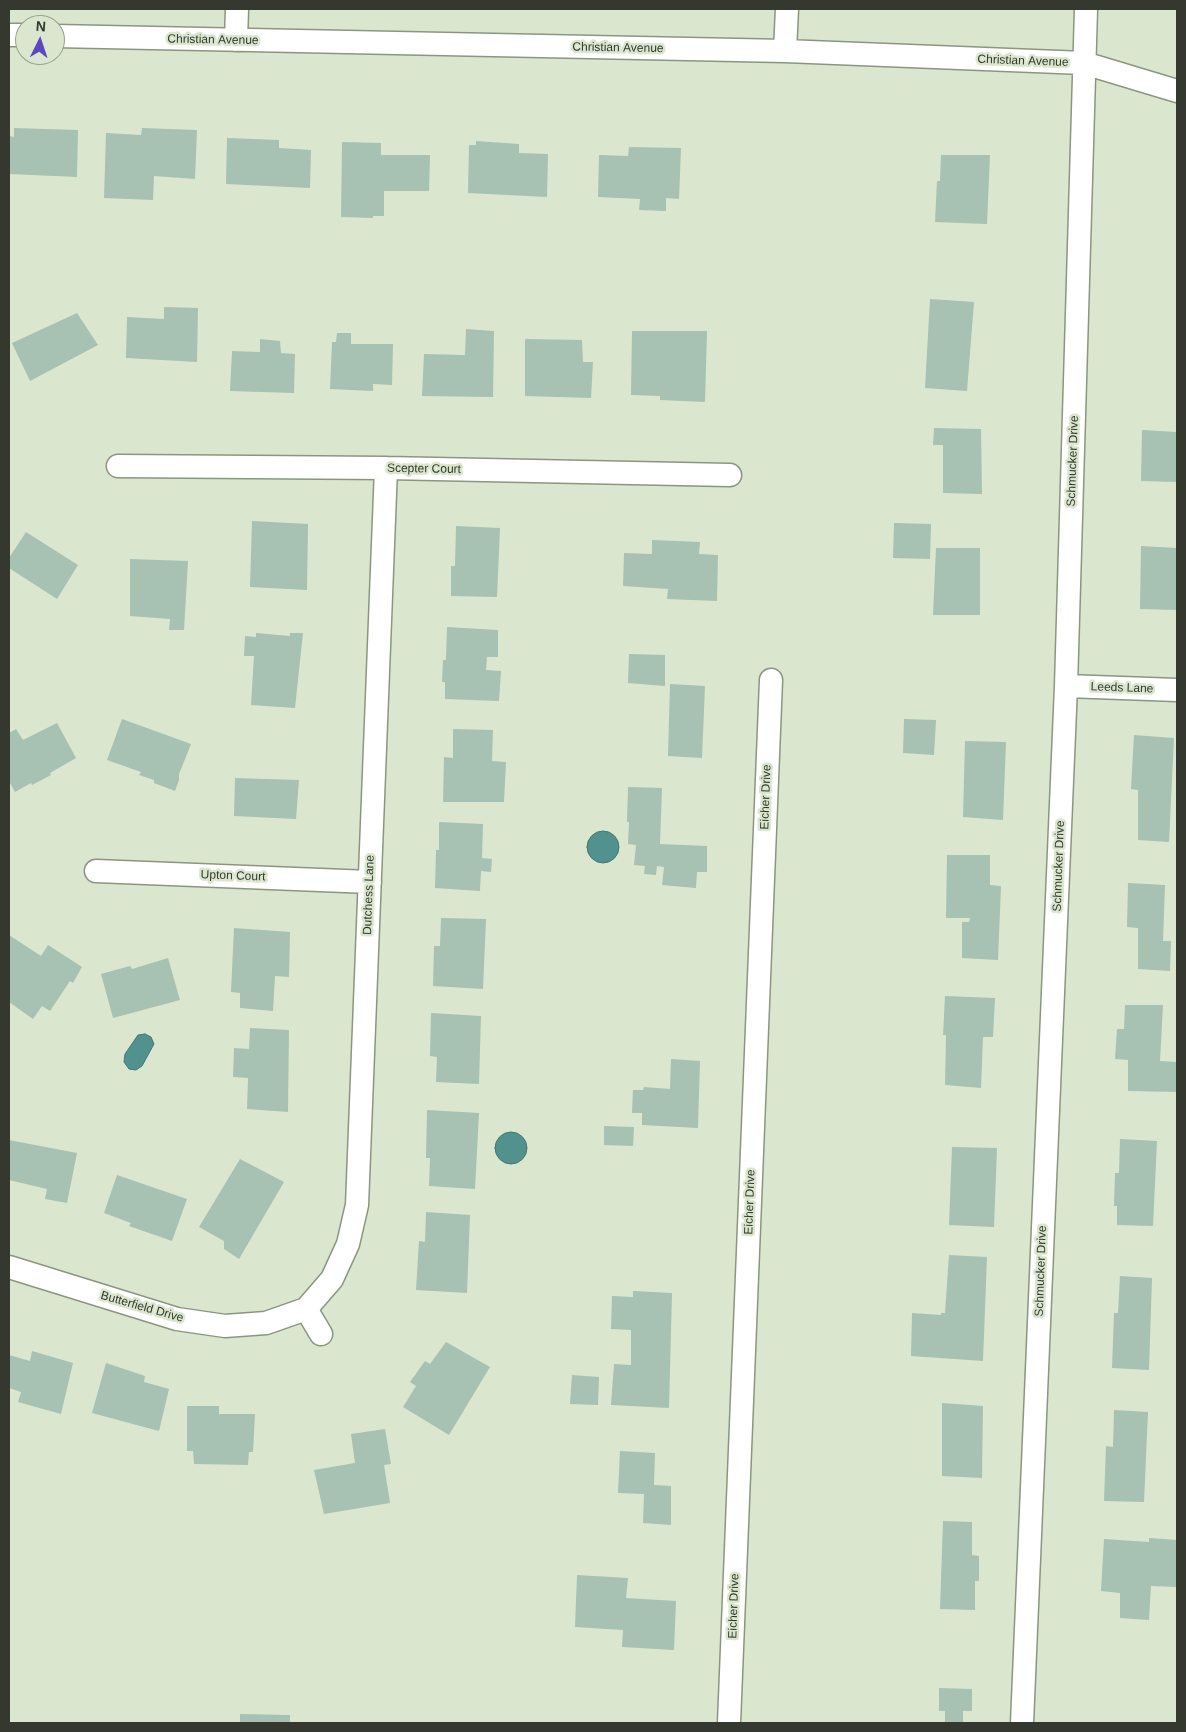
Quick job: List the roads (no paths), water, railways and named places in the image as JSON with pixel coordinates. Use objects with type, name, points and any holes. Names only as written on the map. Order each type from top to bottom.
[{"type":"street","points":[[236,40],[237,9]]},
{"type":"street","points":[[785,51],[786,9]]},
{"type":"street","name":"Schmucker Drive","points":[[1022,1723],[1066,686],[1086,9]]},
{"type":"street","name":"Christian Avenue","points":[[65,36],[785,51],[1084,63],[1177,91]]},
{"type":"street","name":"Scepter Court","points":[[118,466],[386,468],[730,474]]},
{"type":"street","name":"Dutchess Lane","points":[[306,1309],[332,1279],[348,1244],[357,1206],[386,468]]},
{"type":"street","name":"Eicher Drive","points":[[729,1723],[771,680]]},
{"type":"street","name":"Leeds Lane","points":[[1066,686],[1177,690]]},
{"type":"street","name":"Upton Court","points":[[96,871],[370,882]]},
{"type":"street","name":"Butterfield Drive","points":[[9,1267],[177,1319],[225,1326],[266,1323],[306,1309]]},
{"type":"street","points":[[306,1309],[321,1334]]},
{"type":"water","points":[[603,831],[614,836],[619,847],[614,858],[603,863],[592,858],[587,847],[592,836]]},
{"type":"water","points":[[145,1034],[151,1037],[154,1044],[142,1066],[136,1070],[129,1069],[124,1062],[125,1054],[138,1035]]},
{"type":"water","points":[[511,1132],[517,1133],[522,1137],[526,1142],[526,1154],[522,1159],[517,1163],[511,1164],[505,1163],[500,1159],[496,1154],[495,1148],[496,1142],[500,1137],[505,1133]]}]
